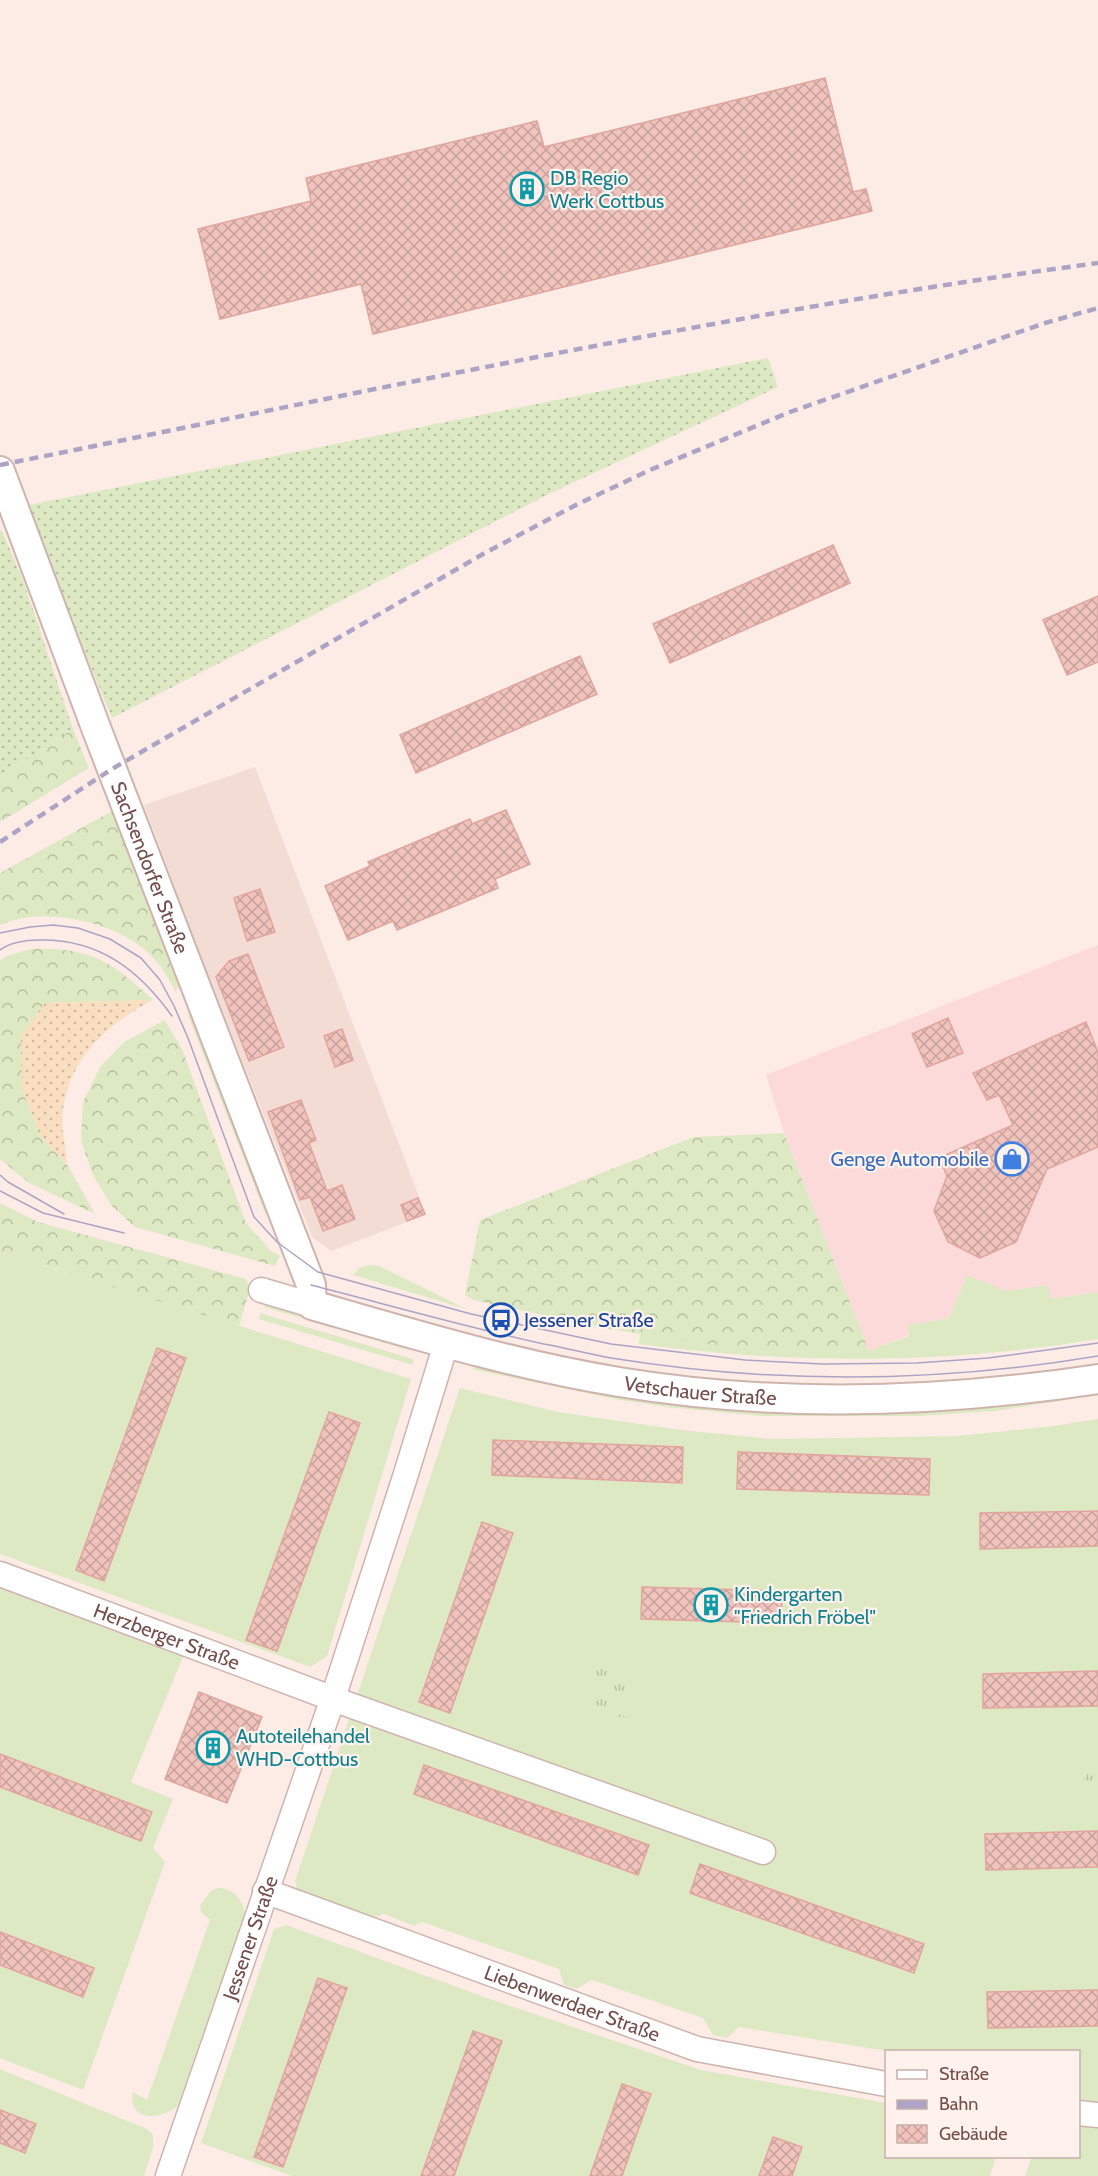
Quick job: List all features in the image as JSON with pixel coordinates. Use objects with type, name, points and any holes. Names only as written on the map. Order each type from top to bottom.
[{"type":"street","name":"Sachsendorfer Straße","points":[[0,471],[94,722],[303,1262],[311,1285],[312,1305]]},
{"type":"street","name":"Vetschauer Straße","points":[[261,1290],[446,1344],[555,1370],[619,1382],[744,1397],[920,1398],[1034,1389],[1098,1379]]},
{"type":"street","name":"Jessener Straße","points":[[168,2176],[333,1698],[446,1344]]},
{"type":"street","name":"Herzberger Straße","points":[[0,1574],[333,1698]]},
{"type":"street","points":[[333,1698],[604,1797],[763,1852]]},
{"type":"street","name":"Liebenwerdaer Straße","points":[[265,1891],[697,2049],[885,2084]]},
{"type":"street","points":[[1080,2113],[1098,2115]]},
{"type":"shaded area","points":[[255,767],[426,1215],[331,1251],[312,1237],[200,954],[144,805]]},
{"type":"shaded area","points":[[1098,945],[1098,1292],[1051,1299],[1048,1285],[1007,1291],[967,1275],[949,1318],[909,1325],[909,1335],[869,1351],[784,1133],[766,1075]]},
{"type":"green space","points":[[768,358],[778,387],[553,492],[112,718],[51,571],[29,505]]},
{"type":"green space","points":[[0,531],[2,531],[23,580],[73,729],[0,776]]},
{"type":"green space","points":[[73,729],[89,768],[0,822],[0,776]]},
{"type":"green space","points":[[114,810],[182,982],[175,991],[150,954],[114,931],[95,924],[55,917],[17,919],[0,925],[0,873]]},
{"type":"green space","points":[[30,949],[69,951],[98,959],[124,975],[153,1000],[45,1003],[22,1089],[40,1136],[67,1164],[95,1214],[29,1183],[0,1159],[0,961],[7,956]]},
{"type":"green space","points":[[188,1015],[199,1017],[281,1233],[265,1213]]},
{"type":"green space","points":[[165,1020],[182,1049],[246,1223],[271,1251],[280,1256],[275,1266],[135,1227],[111,1205],[93,1175],[81,1141],[83,1102],[100,1067],[124,1042]]},
{"type":"green space","points":[[784,1133],[869,1351],[760,1348],[677,1340],[541,1315],[474,1300],[465,1295],[480,1220],[694,1137]]},
{"type":"green space","points":[[0,1203],[38,1222],[246,1279],[250,1289],[239,1326],[0,1252]]},
{"type":"green space","points":[[0,1252],[411,1379],[327,1656],[310,1667],[0,1554]]},
{"type":"green space","points":[[369,1265],[379,1266],[466,1309],[353,1275],[359,1268]]},
{"type":"green space","points":[[967,1275],[1007,1291],[1048,1285],[1051,1299],[1098,1292],[1098,1339],[984,1353],[869,1359],[754,1356],[639,1344],[640,1333],[743,1347],[868,1351],[909,1336],[908,1325],[949,1318]]},
{"type":"green space","points":[[265,1304],[402,1344],[411,1351],[264,1307]]},
{"type":"green space","points":[[260,1313],[413,1359],[413,1365],[259,1319]]},
{"type":"green space","points":[[487,1367],[556,1384],[1098,1391],[1098,1395],[995,1411],[918,1416],[763,1416],[675,1408],[620,1400],[471,1369]]},
{"type":"green space","points":[[460,1388],[558,1412],[681,1430],[771,1439],[957,1436],[1098,1419],[1098,2102],[1080,2100],[1080,2050],[885,2051],[739,2027],[727,2038],[713,2035],[703,2018],[592,1980],[576,1989],[564,1985],[559,1969],[422,1922],[414,1926],[384,1914],[375,1917],[298,1893],[295,1881]]},
{"type":"green space","points":[[0,1585],[185,1652],[131,1782],[173,1799],[153,1848],[165,1862],[83,2090],[0,2058]]},
{"type":"green space","points":[[597,1661],[627,1664],[630,1718],[587,1712]]},
{"type":"green space","points":[[1098,1753],[1098,1786],[1085,1786],[1083,1754]]},
{"type":"green space","points":[[223,1888],[236,1895],[245,1912],[178,2105],[156,2116],[141,2114],[135,2109],[133,2092],[147,2100],[210,1920],[201,1912],[200,1905],[211,1891]]},
{"type":"green space","points":[[286,1925],[490,1999],[701,2070],[885,2103],[885,2158],[996,2158],[990,2176],[292,2176],[201,2143],[274,1929]]},
{"type":"green space","points":[[0,2069],[147,2129],[153,2135],[153,2148],[144,2176],[0,2176]]},
{"type":"green space","points":[[1080,2123],[1098,2125],[1098,2176],[1025,2176],[1032,2158],[1080,2158]]},
{"type":"sand","points":[[153,1000],[107,1031],[83,1058],[74,1073],[67,1090],[62,1115],[67,1164],[40,1136],[22,1089],[21,1035],[45,1003]]},
{"type":"building","name":"DB Regio Werk Cottbus","points":[[825,78],[853,192],[866,189],[872,211],[373,334],[361,284],[220,319],[198,229],[311,201],[306,178],[537,121],[544,147]]},
{"type":"building","points":[[833,545],[850,583],[670,663],[653,624]]},
{"type":"building","points":[[1098,596],[1098,662],[1067,675],[1043,620]]},
{"type":"building","points":[[580,656],[597,694],[416,773],[400,735]]},
{"type":"building","points":[[506,810],[530,864],[495,879],[498,888],[397,930],[393,921],[348,940],[325,886],[370,866],[368,862],[470,819],[472,824]]},
{"type":"building","points":[[260,889],[275,932],[247,941],[234,898]]},
{"type":"building","points":[[248,954],[284,1047],[249,1061],[216,977],[229,961]]},
{"type":"building","points":[[948,1018],[963,1053],[927,1067],[912,1034]]},
{"type":"building","points":[[1086,1022],[1098,1052],[1098,1147],[1047,1169],[1016,1242],[980,1258],[948,1242],[934,1211],[947,1176],[939,1158],[1013,1125],[999,1095],[987,1100],[973,1073]]},
{"type":"building","points":[[342,1029],[353,1060],[335,1067],[324,1036]]},
{"type":"building","points":[[301,1100],[316,1140],[309,1143],[327,1191],[342,1185],[355,1219],[323,1231],[310,1197],[300,1200],[268,1112]]},
{"type":"building","points":[[418,1198],[425,1214],[407,1221],[401,1205]]},
{"type":"building","points":[[157,1348],[186,1358],[104,1581],[76,1570]]},
{"type":"building","points":[[329,1412],[360,1423],[277,1651],[246,1640]]},
{"type":"building","points":[[493,1440],[683,1447],[682,1483],[492,1475]]},
{"type":"building","points":[[738,1452],[930,1459],[929,1495],[737,1489]]},
{"type":"building","points":[[1098,1511],[1098,1546],[980,1549],[980,1513]]},
{"type":"building","points":[[482,1522],[513,1533],[450,1713],[419,1702]]},
{"type":"building","name":"Kindergarten \"Friedrich Fröbel\"","points":[[642,1587],[782,1591],[781,1623],[641,1619]]},
{"type":"building","points":[[1098,1671],[1098,1706],[983,1708],[983,1674]]},
{"type":"building","name":"Autoteilehandel WHD-Cottbus","points":[[199,1692],[262,1717],[227,1803],[165,1779]]},
{"type":"building","points":[[0,1754],[152,1812],[141,1841],[0,1787]]},
{"type":"building","points":[[424,1765],[649,1845],[638,1875],[414,1794]]},
{"type":"building","points":[[1098,1831],[1098,1867],[986,1870],[985,1834]]},
{"type":"building","points":[[700,1864],[924,1944],[914,1973],[690,1893]]},
{"type":"building","points":[[0,1932],[94,1968],[83,1997],[0,1965]]},
{"type":"building","points":[[318,1978],[347,1988],[283,2167],[254,2157]]},
{"type":"building","points":[[1098,1990],[1098,2026],[988,2028],[987,1992]]},
{"type":"building","points":[[473,2031],[502,2041],[454,2176],[421,2176]]},
{"type":"building","points":[[622,2084],[651,2094],[622,2176],[590,2176]]},
{"type":"building","points":[[0,2110],[36,2124],[25,2153],[0,2143]]},
{"type":"building","points":[[773,2137],[802,2147],[792,2176],[759,2176]]},
{"type":"tram line","points":[[0,933],[53,925],[78,928],[110,939],[141,958],[160,980],[188,1038],[254,1217],[277,1242],[318,1272],[471,1314],[611,1344],[745,1360],[822,1364],[917,1363],[988,1358],[1098,1343]]},
{"type":"tram line","points":[[0,950],[19,942],[40,940],[61,941],[99,951],[131,971],[159,999],[172,1016]]},
{"type":"tram line","points":[[0,1175],[8,1182],[64,1214]]},
{"type":"tram line","points":[[0,1191],[43,1213],[124,1233]]},
{"type":"tram line","points":[[311,1285],[594,1355],[732,1372],[854,1377],[916,1375],[1037,1365],[1098,1356]]},
{"type":"railway","points":[[0,465],[685,329],[822,305],[1098,263]]},
{"type":"railway","points":[[0,842],[112,769],[483,554],[576,505],[650,470],[790,412],[1045,323],[1098,308]]},
{"type":"place","name":"DB Regio Werk Cottbus","points":[[527,189]]},
{"type":"place","name":"Genge Automobile","points":[[1012,1159]]},
{"type":"place","name":"Jessener Straße","points":[[501,1320]]},
{"type":"place","name":"Kindergarten \"Friedrich Fröbel\"","points":[[711,1605]]},
{"type":"place","name":"Autoteilehandel WHD-Cottbus","points":[[213,1748]]}]
